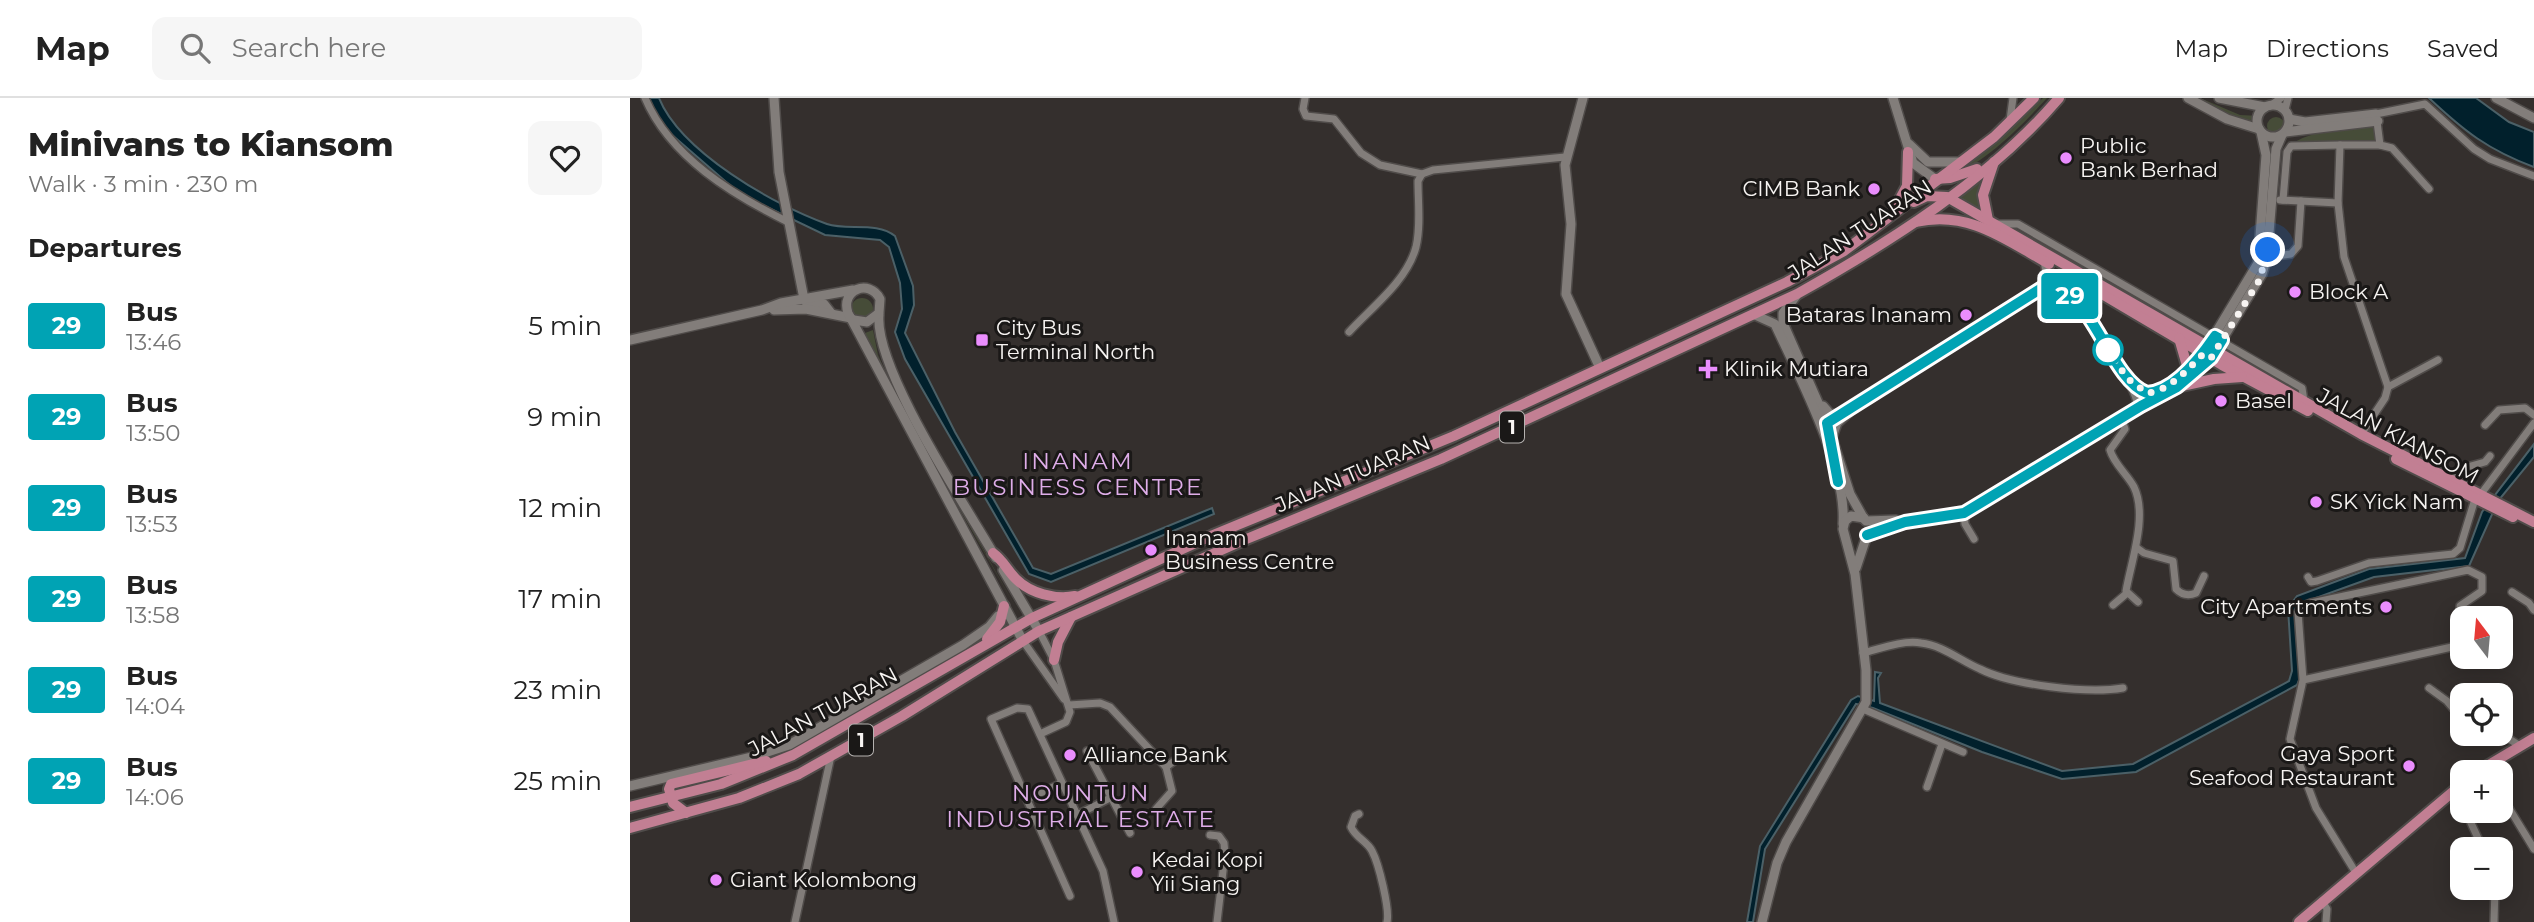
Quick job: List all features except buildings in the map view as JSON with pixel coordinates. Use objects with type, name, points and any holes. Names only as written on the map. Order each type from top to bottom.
[{"type":"main road","name":"JALAN TUARAN","points":[[633,806],[700,790],[793,755],[1017,625],[1189,546],[1422,450],[1787,282],[1844,251],[2008,124],[2034,98]]},
{"type":"main road","name":"JALAN TUARAN","points":[[630,828],[769,787],[831,756],[1039,631],[1220,550],[1431,464],[1797,294],[1851,264],[1947,197],[1995,160],[2059,98]]},
{"type":"main road","points":[[1891,215],[1907,186],[1908,152]]},
{"type":"main road","points":[[1935,179],[1967,173],[1995,160]]},
{"type":"main road","points":[[1991,222],[1983,195],[1986,178],[1995,160]]},
{"type":"main road","points":[[1891,215],[1927,196],[1947,197]]},
{"type":"main road","name":"JALAN KIANSOM","points":[[1947,197],[2209,352],[2245,377],[2534,524]]},
{"type":"main road","name":"JALAN KIANSOM","points":[[1910,224],[1936,218],[1959,218],[2044,261],[2178,337],[2304,401],[2361,434],[2453,479],[2479,498]]},
{"type":"main road","points":[[2178,337],[2188,369]]},
{"type":"main road","points":[[2177,387],[2214,379],[2245,377]]},
{"type":"main road","points":[[993,553],[1015,578],[1036,591],[1063,598],[1092,592]]},
{"type":"main road","points":[[981,646],[998,627],[1004,606]]},
{"type":"main road","points":[[1054,660],[1058,642],[1072,617]]},
{"type":"main road","points":[[2497,760],[2534,738]]},
{"type":"main road","points":[[686,813],[670,797],[669,786],[674,783],[793,755]]},
{"type":"main road","points":[[2299,922],[2450,794]]},
{"type":"street","points":[[645,98],[660,128],[687,155],[742,200],[788,222]]},
{"type":"street","points":[[774,98],[776,144],[784,198],[804,299],[807,302],[824,304],[831,313]]},
{"type":"street","points":[[1305,98],[1303,109],[1306,116],[1334,119],[1366,157],[1385,167],[1422,174],[1433,170],[1565,158]]},
{"type":"street","points":[[1583,98],[1565,158],[1571,224],[1566,294],[1601,368]]},
{"type":"street","points":[[1894,98],[1908,152],[1918,170],[1935,179]]},
{"type":"street","points":[[2008,124],[2013,98]]},
{"type":"street","points":[[2188,98],[2273,137],[2377,117],[2425,104],[2474,149],[2490,159],[2534,176]]},
{"type":"street","points":[[2219,98],[2267,106],[2305,122],[2377,117]]},
{"type":"street","points":[[2218,338],[2258,263],[2266,155],[2259,114],[2281,98]]},
{"type":"street","points":[[1845,536],[1855,541],[1905,522],[1964,513],[2177,387],[2209,352],[2259,281],[2267,257],[2276,149],[2283,133],[2288,98]]},
{"type":"street","points":[[2496,98],[2534,118]]},
{"type":"street","points":[[2377,117],[2381,145]]},
{"type":"street","points":[[1904,137],[1918,156],[1928,162],[1960,162]]},
{"type":"street","points":[[2340,145],[2338,203],[2344,257],[2388,387],[2385,398],[2361,434]]},
{"type":"street","points":[[2283,200],[2287,152],[2291,146],[2381,145],[2392,148],[2429,189]]},
{"type":"street","points":[[1349,332],[1408,267],[1416,248],[1418,181],[1422,174]]},
{"type":"street","points":[[2271,200],[2338,203]]},
{"type":"street","points":[[2267,257],[2291,254],[2298,246],[2301,201]]},
{"type":"street","points":[[1991,222],[2018,224],[2218,338],[2302,388],[2304,401]]},
{"type":"street","points":[[2044,261],[2047,278],[2045,286]]},
{"type":"street","points":[[1827,423],[2045,286],[2055,286],[2082,306],[2127,378],[2137,403]]},
{"type":"street","points":[[630,340],[858,289],[868,288],[878,295],[881,305],[880,341],[894,379],[1054,660],[1070,712],[1066,722],[1040,734]]},
{"type":"street","points":[[858,289],[846,301],[886,386],[1017,625],[1023,641],[1069,705]]},
{"type":"street","points":[[1797,294],[1782,318],[1827,423],[1850,494],[1865,520],[1866,536],[1855,574]]},
{"type":"street","points":[[762,310],[793,308],[831,313],[867,322],[879,313]]},
{"type":"street","points":[[1755,315],[1774,324],[1815,414],[1838,482],[1844,503],[1845,536],[1855,574],[1866,695],[1863,709],[1786,842],[1774,874],[1762,922]]},
{"type":"street","points":[[1843,525],[1852,516],[1865,520],[1963,510],[2156,393],[2209,352]]},
{"type":"street","points":[[2388,387],[2438,360]]},
{"type":"street","points":[[2127,378],[2141,391],[2156,393]]},
{"type":"street","points":[[1814,393],[1830,414],[1846,413]]},
{"type":"street","points":[[2485,425],[2499,410],[2525,408],[2534,415]]},
{"type":"street","points":[[1832,437],[1837,423],[1846,413]]},
{"type":"street","points":[[2113,605],[2126,594],[2131,560],[2137,548],[2135,489],[2110,450],[2125,429],[2121,418]]},
{"type":"street","points":[[1827,423],[1838,482]]},
{"type":"street","points":[[2308,578],[2311,582],[2317,581],[2369,563],[2453,554],[2460,548],[2479,498],[2534,423]]},
{"type":"street","points":[[2453,479],[2460,469],[2485,462],[2490,456]]},
{"type":"street","points":[[1964,513],[1965,524],[1973,539]]},
{"type":"street","points":[[2137,548],[2144,554],[2173,561],[2176,589],[2180,592],[2190,595],[2196,593],[2204,576]]},
{"type":"street","points":[[2302,680],[2461,645],[2460,606],[2483,591],[2484,586],[2476,572],[2468,570],[2301,607],[2298,612],[2302,680],[2290,739],[2316,808],[2356,873]]},
{"type":"street","points":[[630,786],[752,757],[789,745],[963,645],[989,627],[1004,606],[998,590]]},
{"type":"street","points":[[2512,592],[2529,603],[2534,610]]},
{"type":"street","points":[[2126,594],[2138,602]]},
{"type":"street","points":[[1863,653],[1906,643],[1923,643],[1997,676],[2068,689],[2108,691],[2123,688]]},
{"type":"street","points":[[2429,688],[2450,705]]},
{"type":"street","points":[[1069,705],[1100,704],[1110,707],[1166,767],[1172,791],[1156,809]]},
{"type":"street","points":[[1070,896],[991,719],[1017,708],[1028,709],[1077,815],[1102,871],[1114,922]]},
{"type":"street","points":[[1863,709],[1963,752]]},
{"type":"street","points":[[2513,741],[2520,746]]},
{"type":"street","points":[[1927,787],[1942,744]]},
{"type":"street","points":[[1087,751],[1130,833]]},
{"type":"street","points":[[795,922],[831,756]]},
{"type":"street","points":[[1166,767],[1181,756]]},
{"type":"street","points":[[1027,799],[1062,783]]},
{"type":"street","points":[[1077,815],[1112,797]]},
{"type":"street","points":[[1359,814],[1351,827],[1354,834],[1372,849],[1379,872],[1387,922]]},
{"type":"street","points":[[2513,815],[2534,849]]},
{"type":"street","points":[[1210,835],[1219,836],[1224,843],[1225,854],[1217,922]]},
{"type":"street","points":[[2494,922],[2495,900]]},
{"type":"street","points":[[2322,901],[2327,909],[2326,922]]},
{"type":"green space","points":[[2043,98],[2047,98],[1991,152],[1954,173],[1991,147]]},
{"type":"green space","points":[[2190,98],[2200,98],[2240,115],[2260,116],[2256,127]]},
{"type":"green space","points":[[2276,117],[2282,120],[2285,126],[2282,132],[2276,135],[2270,132],[2267,126],[2270,120]]},
{"type":"green space","points":[[2376,126],[2379,148],[2376,149],[2376,144],[2289,146],[2318,133]]},
{"type":"green space","points":[[1981,179],[1979,196],[1982,212],[1960,197]]},
{"type":"green space","points":[[862,298],[872,305],[873,309],[866,319],[862,320],[852,313],[851,309],[858,299]]},
{"type":"green space","points":[[873,330],[878,355],[893,388],[1020,615],[902,408],[865,333]]},
{"type":"water","points":[[648,98],[659,98],[670,118],[708,157],[781,204],[827,224],[871,227],[888,231],[895,236],[913,286],[914,305],[905,333],[955,432],[1033,568],[1051,574],[1212,508],[1214,514],[1051,582],[1029,574],[905,359],[895,332],[902,309],[900,283],[889,247],[880,240],[825,235],[740,194],[664,128]]},
{"type":"water","points":[[2429,98],[2476,98],[2509,122],[2534,132],[2534,167],[2503,154],[2477,138]]},
{"type":"water","points":[[2534,444],[2534,457],[2498,501],[2469,566],[2374,577],[2299,604],[2296,611],[2300,678],[2297,685],[2136,772],[2062,779],[1856,704],[1765,849],[1753,922],[1747,922],[1760,846],[1851,700],[1858,696],[1874,701],[1875,672],[1881,673],[1878,678],[1880,703],[2062,771],[2133,764],[2289,681],[2292,671],[2288,608],[2297,596],[2369,569],[2465,558],[2482,512]]},
{"type":"bus line","name":"29","points":[[1838,482],[1827,423],[1849,412],[2045,286],[2055,286],[2082,306],[2127,378],[2147,393],[2156,393],[2186,372],[2215,336],[2222,340],[2211,358],[2177,387],[1964,513],[1905,522],[1875,530],[1867,535]]},
{"type":"place","name":"Public Bank Berhad","points":[[2066,158]]},
{"type":"place","name":"CIMB Bank","points":[[1874,189]]},
{"type":"place","name":"Block A","points":[[2295,292]]},
{"type":"place","name":"Bataras Inanam","points":[[1966,315]]},
{"type":"place","name":"City Bus Terminal North","points":[[982,340]]},
{"type":"place","name":"Klinik Mutiara","points":[[1708,369]]},
{"type":"place","name":"Basel","points":[[2221,401]]},
{"type":"place","name":"SK Yick Nam","points":[[2316,502]]},
{"type":"place","name":"Inanam Business Centre","points":[[1151,550]]},
{"type":"place","name":"City Apartments","points":[[2386,607]]},
{"type":"place","name":"Alliance Bank","points":[[1070,755]]},
{"type":"place","name":"Gaya Sport Seafood Restaurant","points":[[2409,766]]},
{"type":"place","name":"Kedai Kopi Yii Siang","points":[[1137,872]]},
{"type":"place","name":"Giant Kolombong","points":[[716,880]]},
{"type":"district","name":"INANAM BUSINESS CENTRE","points":[[1078,474]]},
{"type":"district","name":"NOUNTUN INDUSTRIAL ESTATE","points":[[1081,806]]},
{"type":"route","points":[[2108,350],[2136,387],[2147,393],[2156,393],[2186,372],[2203,354],[2211,358],[2259,281],[2268,250]]}]
